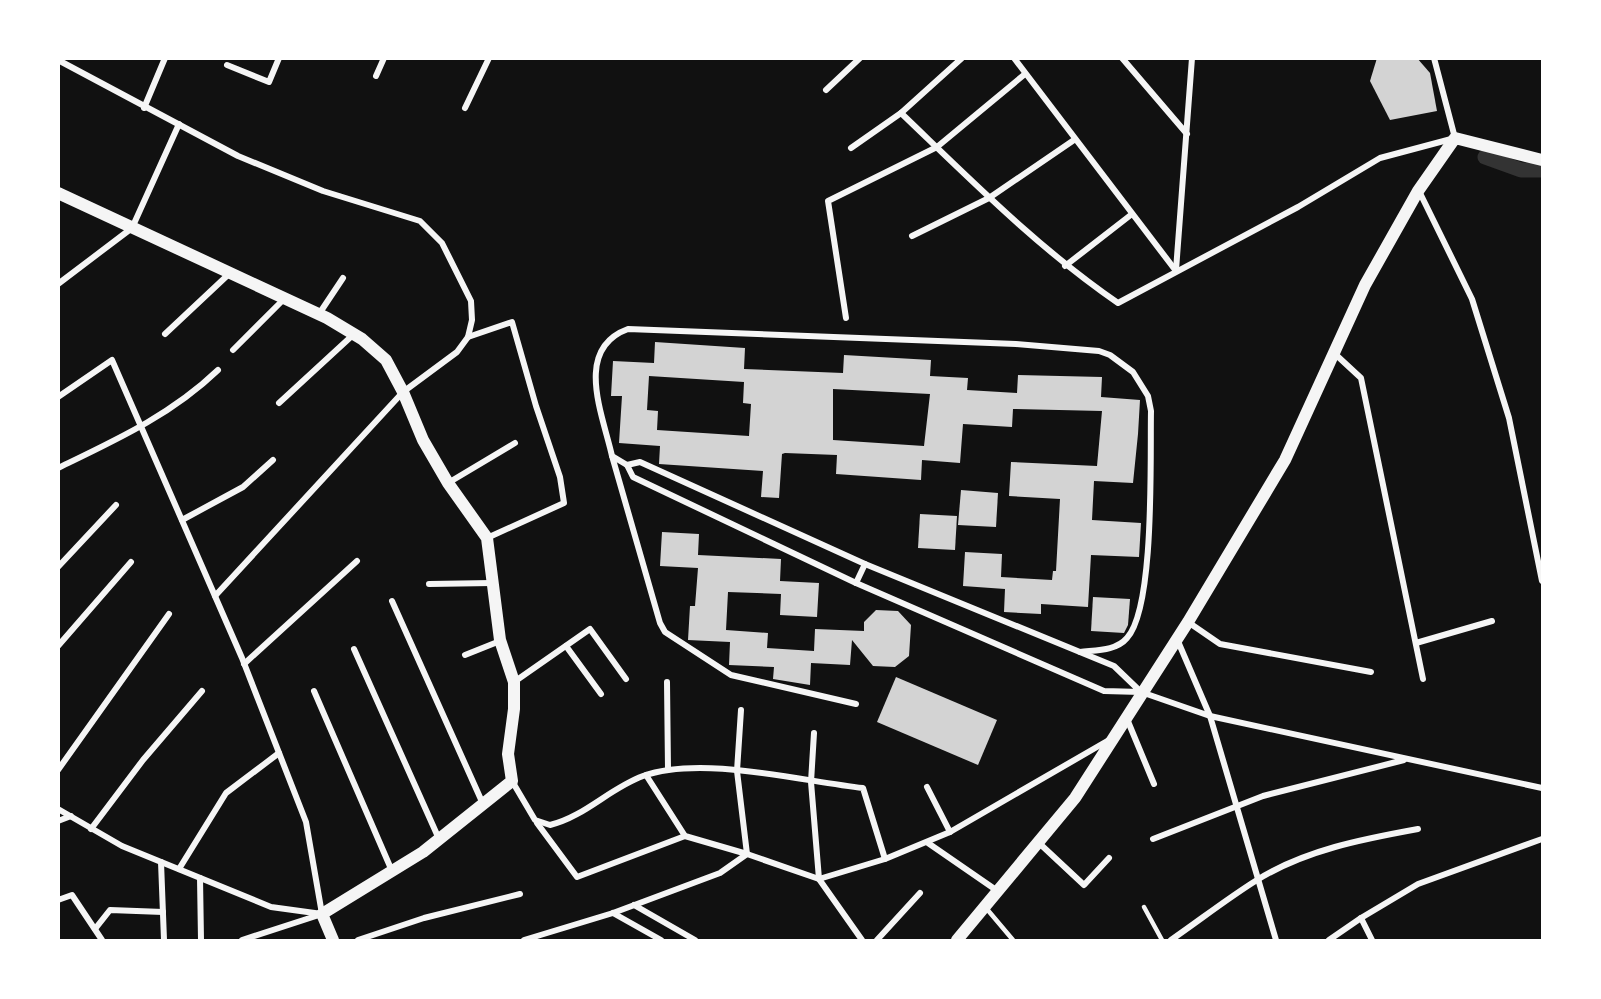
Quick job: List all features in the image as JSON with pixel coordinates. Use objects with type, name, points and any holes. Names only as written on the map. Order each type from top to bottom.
[{"type":"main road","points":[[957,940],[986,908],[1075,798],[1126,715],[1188,622],[1285,460],[1365,285],[1418,191],[1455,138],[1542,160]]},
{"type":"main road","points":[[60,195],[319,314],[354,334],[386,360],[403,392],[423,440],[448,483],[487,538],[500,640],[514,682],[514,709],[508,754],[512,781],[439,839],[392,872],[322,914],[333,940]]},
{"type":"street","points":[[144,108],[165,58]]},
{"type":"street","points":[[227,65],[270,82],[279,58]]},
{"type":"street","points":[[376,76],[384,58]]},
{"type":"street","points":[[465,108],[489,58]]},
{"type":"street","points":[[825,90],[860,58]]},
{"type":"street","points":[[850,148],[901,113],[962,58]]},
{"type":"street","points":[[1014,58],[1074,140],[1176,271]]},
{"type":"street","points":[[1122,58],[1187,134]]},
{"type":"street","points":[[1176,271],[1192,58]]},
{"type":"street","points":[[901,113],[988,198],[1065,266],[1118,303],[1298,207],[1380,158],[1455,138],[1434,58]]},
{"type":"street","points":[[58,60],[144,108],[238,156],[323,191],[420,221],[442,243],[471,301],[472,320],[468,337],[457,352],[403,392],[215,596]]},
{"type":"street","points":[[846,318],[828,201],[937,147],[1025,74]]},
{"type":"street","points":[[58,284],[132,228],[179,124]]},
{"type":"street","points":[[912,236],[988,198],[1074,140]]},
{"type":"street","points":[[1418,191],[1472,299],[1479,320],[1509,418],[1542,581]]},
{"type":"street","points":[[1065,266],[1132,214]]},
{"type":"street","points":[[165,334],[230,273]]},
{"type":"street","points":[[319,314],[343,278]]},
{"type":"street","points":[[233,350],[285,298]]},
{"type":"street","points":[[468,337],[512,322],[536,406],[560,477],[564,503],[487,538]]},
{"type":"street","points":[[856,704],[731,675],[665,632],[660,623],[612,456],[594,375],[595,362],[608,340],[628,330],[1016,344],[1087,350],[1110,355],[1133,372],[1148,396],[1151,411],[1148,542],[1142,608],[1138,623],[1126,639],[1114,647],[1079,652]]},
{"type":"street","points":[[279,403],[354,334]]},
{"type":"street","points":[[1334,353],[1361,378],[1423,679]]},
{"type":"street","points":[[58,397],[112,360],[244,664],[306,822],[322,914]]},
{"type":"street","points":[[58,468],[142,428],[194,393],[218,370]]},
{"type":"street","points":[[448,483],[515,443]]},
{"type":"street","points":[[612,456],[627,465],[633,477],[856,583],[1104,691],[1141,692],[1210,716],[1542,788]]},
{"type":"street","points":[[182,520],[243,487],[273,460]]},
{"type":"street","points":[[627,465],[640,462],[865,564],[1114,666],[1141,692]]},
{"type":"street","points":[[58,567],[116,505]]},
{"type":"street","points":[[244,664],[357,561]]},
{"type":"street","points":[[58,646],[131,562]]},
{"type":"street","points":[[856,583],[865,564]]},
{"type":"street","points":[[429,584],[492,583]]},
{"type":"street","points":[[392,601],[483,804]]},
{"type":"street","points":[[58,770],[169,614]]},
{"type":"street","points":[[1416,643],[1492,621]]},
{"type":"street","points":[[1188,622],[1220,644],[1371,672]]},
{"type":"street","points":[[514,682],[590,629],[626,679]]},
{"type":"street","points":[[1177,638],[1210,716],[1276,940]]},
{"type":"street","points":[[465,655],[500,640]]},
{"type":"street","points":[[566,646],[601,694]]},
{"type":"street","points":[[354,649],[439,839]]},
{"type":"street","points":[[667,682],[668,769]]},
{"type":"street","points":[[91,829],[143,760],[202,691]]},
{"type":"street","points":[[314,691],[392,872]]},
{"type":"street","points":[[741,710],[737,771],[747,854]]},
{"type":"street","points":[[1126,715],[1154,784]]},
{"type":"street","points":[[814,734],[811,782],[819,879],[862,940]]},
{"type":"street","points":[[512,781],[535,820],[577,877],[685,836],[747,854],[819,879],[928,843],[1110,740]]},
{"type":"street","points":[[179,869],[226,793],[279,753]]},
{"type":"street","points":[[1153,839],[1236,805],[1407,759]]},
{"type":"street","points":[[535,820],[550,825],[559,823],[627,782],[668,769],[737,771],[863,788],[885,859]]},
{"type":"street","points":[[646,775],[685,836]]},
{"type":"street","points":[[927,787],[950,832]]},
{"type":"street","points":[[58,809],[122,846],[271,907],[322,914]]},
{"type":"street","points":[[58,821],[71,816]]},
{"type":"street","points":[[1175,940],[1258,879],[1335,846],[1418,830]]},
{"type":"street","points":[[1329,940],[1418,884],[1542,839]]},
{"type":"street","points":[[928,843],[999,892]]},
{"type":"street","points":[[1039,843],[1084,885],[1109,858]]},
{"type":"street","points":[[524,940],[613,913],[720,873],[747,854]]},
{"type":"street","points":[[161,862],[164,940]]},
{"type":"street","points":[[200,878],[201,940]]},
{"type":"street","points":[[877,940],[920,893]]},
{"type":"street","points":[[357,940],[424,918],[520,894]]},
{"type":"street","points":[[58,900],[72,896],[102,940]]},
{"type":"street","points":[[634,905],[695,940]]},
{"type":"street","points":[[95,929],[110,910],[163,912]]},
{"type":"street","points":[[613,913],[661,940]]},
{"type":"street","points":[[242,940],[322,914]]},
{"type":"street","points":[[1361,918],[1372,940]]},
{"type":"lane","points":[[986,908],[1013,940]]},
{"type":"lane","points":[[1144,908],[1162,940]]},
{"type":"building","points":[[1377,58],[1417,58],[1430,73],[1437,111],[1390,120],[1370,81]]},
{"type":"building","points":[[655,342],[745,348],[744,369],[843,373],[844,355],[931,360],[930,376],[968,378],[967,390],[1017,393],[1018,375],[1102,377],[1101,397],[1140,400],[1138,434],[1133,483],[1094,481],[1092,520],[1141,523],[1139,557],[1091,555],[1088,607],[1041,604],[1041,614],[1004,612],[1005,589],[963,586],[965,552],[1002,554],[1001,577],[1052,580],[1053,571],[1056,571],[1060,499],[1009,496],[1011,462],[1097,466],[1102,411],[1013,409],[1012,427],[963,424],[960,463],[922,460],[921,480],[836,474],[837,455],[785,453],[782,454],[779,498],[761,497],[763,471],[659,464],[660,446],[619,443],[622,396],[611,396],[613,361],[654,363]],"holes":[[[649,376],[744,382],[743,403],[751,404],[749,436],[657,430],[658,411],[647,410]],[[833,389],[930,394],[924,446],[833,440]]]},
{"type":"building","points":[[961,490],[998,493],[996,527],[958,525]]},
{"type":"building","points":[[920,514],[957,516],[955,550],[918,548]]},
{"type":"building","points":[[662,532],[699,534],[698,555],[781,559],[780,581],[819,583],[817,617],[780,615],[781,594],[728,592],[726,630],[768,633],[767,648],[814,651],[815,629],[864,631],[864,622],[876,610],[898,611],[911,625],[909,656],[895,667],[873,666],[852,640],[850,665],[811,663],[810,685],[773,679],[774,667],[729,665],[730,642],[688,640],[690,606],[695,606],[698,568],[660,566]]},
{"type":"building","points":[[1093,597],[1130,599],[1128,625],[1124,633],[1091,631]]},
{"type":"building","points":[[896,677],[997,720],[978,765],[877,722]]},
{"type":"waterway","points":[[1485,157],[1521,170],[1542,170]]}]
